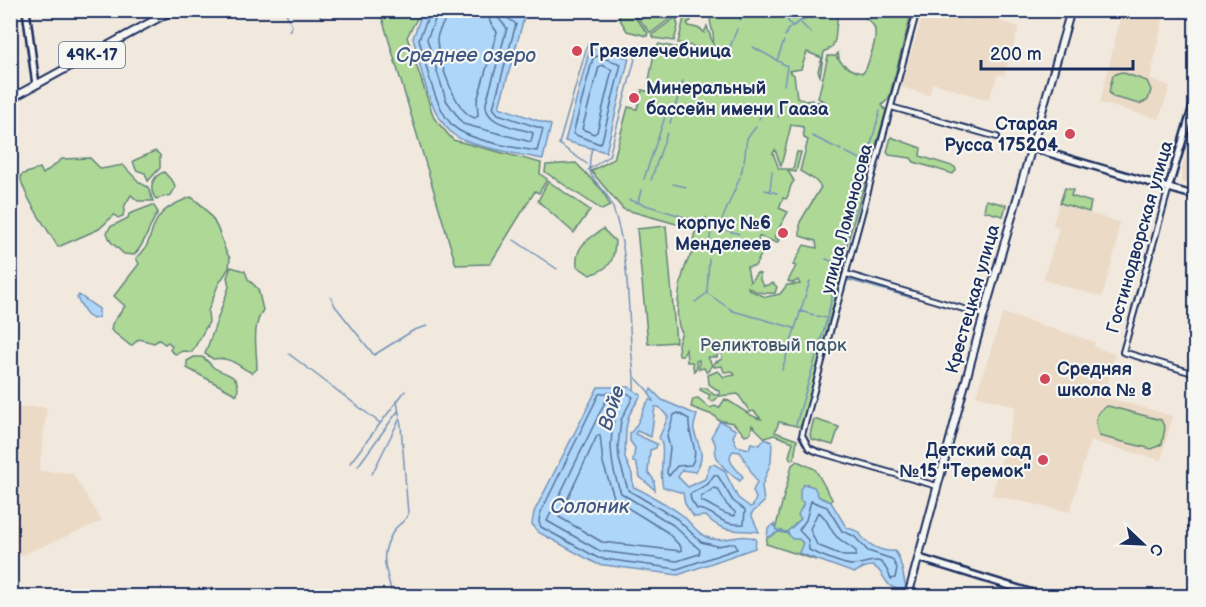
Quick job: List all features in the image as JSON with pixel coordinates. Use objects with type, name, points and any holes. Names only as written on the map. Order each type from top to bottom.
[{"type":"main road","name":"49К-17","points":[[10,99],[173,10]]},
{"type":"main road","name":"Крестецкая улица","points":[[908,597],[984,315],[1071,10]]},
{"type":"main road","points":[[1185,10],[1196,13]]},
{"type":"street","points":[[26,10],[36,85]]},
{"type":"street","name":"улица Ломоносова","points":[[917,10],[802,435],[805,443],[818,452],[938,487]]},
{"type":"street","name":"Гостинодворская улица","points":[[1196,96],[1122,352],[1196,374]]},
{"type":"street","points":[[891,107],[997,137]]},
{"type":"street","points":[[1032,148],[1169,186],[1196,196]]},
{"type":"street","points":[[846,274],[984,315]]},
{"type":"street","points":[[919,558],[1042,597]]},
{"type":"street","points":[[1192,597],[1196,592]]},
{"type":"shaded area","points":[[924,10],[967,21],[970,12],[1019,27],[1004,75],[998,74],[988,100],[933,83],[929,95],[901,87]]},
{"type":"shaded area","points":[[1126,11],[1151,11],[1164,15],[1150,79],[1170,86],[1159,119],[1100,103],[1120,20],[1123,20]]},
{"type":"shaded area","points":[[1195,122],[1196,186],[1181,182],[1182,169]]},
{"type":"shaded area","points":[[1059,204],[1119,222],[1116,248],[1102,297],[1047,281],[1044,277],[1059,229],[1053,224]]},
{"type":"shaded area","name":"Средняя школа № 8","points":[[1003,313],[1095,342],[1094,347],[1115,354],[1105,397],[1173,416],[1161,460],[1090,441],[1070,512],[992,495],[1016,407],[976,395]]},
{"type":"shaded area","points":[[11,407],[47,407],[39,471],[72,473],[102,521],[20,556],[11,542]]},
{"type":"green space","points":[[677,10],[680,11],[651,33],[631,11]]},
{"type":"green space","points":[[380,11],[421,11],[407,37],[434,118],[453,140],[541,163],[540,174],[547,179],[539,193],[535,191],[490,264],[456,265]]},
{"type":"green space","points":[[621,11],[629,11],[648,33],[647,36],[627,31],[619,18]]},
{"type":"green space","name":"Реликтовый парк","points":[[711,11],[838,11],[835,40],[832,47],[824,52],[820,76],[818,71],[822,58],[807,52],[801,69],[789,71],[794,75],[797,97],[804,101],[813,100],[815,105],[817,102],[824,101],[818,98],[828,56],[836,56],[838,53],[839,58],[837,58],[848,68],[863,73],[866,69],[873,47],[875,29],[860,11],[912,11],[889,98],[882,105],[886,111],[845,252],[848,257],[842,271],[805,416],[800,427],[779,422],[775,432],[797,440],[794,459],[791,460],[789,456],[793,442],[774,435],[765,438],[752,425],[751,433],[745,435],[733,423],[718,420],[715,416],[691,407],[693,399],[698,398],[710,408],[715,406],[719,408],[725,399],[761,419],[754,411],[750,412],[738,394],[719,396],[713,402],[708,399],[710,395],[700,390],[707,388],[714,395],[718,395],[720,392],[709,384],[708,375],[718,371],[724,377],[735,375],[732,371],[724,372],[722,366],[714,367],[714,363],[722,359],[721,346],[715,348],[718,353],[717,357],[708,357],[712,365],[707,373],[704,368],[699,369],[699,360],[696,361],[697,367],[694,371],[692,362],[687,362],[686,349],[683,355],[679,355],[678,344],[682,332],[679,326],[678,304],[682,277],[690,256],[695,251],[692,245],[695,232],[704,229],[706,217],[701,226],[687,227],[623,209],[591,171],[614,159],[628,107],[637,109],[642,90],[654,93],[655,88],[648,86],[655,48],[659,44],[684,49],[688,53],[697,51],[697,47],[678,43],[685,14],[691,21],[687,23],[689,26],[701,29],[704,33],[707,26],[713,44]],"holes":[[[791,125],[803,127],[804,138],[808,140],[800,171],[815,180],[821,187],[800,222],[800,236],[816,241],[817,248],[804,245],[793,265],[796,266],[788,281],[793,283],[798,280],[800,284],[787,285],[780,294],[766,297],[749,290],[748,287],[764,293],[775,293],[777,287],[773,283],[764,286],[760,280],[760,274],[757,273],[750,282],[747,267],[755,266],[766,246],[758,240],[759,236],[777,243],[779,240],[774,237],[788,212],[779,208],[783,198],[788,197],[794,181],[788,171],[796,172],[801,152],[797,152],[793,169],[779,169],[773,153],[775,150],[781,166]]]},
{"type":"green space","points":[[676,17],[678,26],[674,41],[654,38],[652,35]]},
{"type":"green space","points":[[1121,72],[1147,81],[1151,90],[1148,100],[1140,104],[1113,97],[1109,92],[1113,75]]},
{"type":"green space","points":[[891,137],[921,148],[920,156],[955,167],[956,170],[953,174],[914,162],[911,158],[889,155],[887,152]]},
{"type":"green space","points":[[155,151],[160,155],[160,168],[148,181],[145,173],[136,170],[133,161]]},
{"type":"green space","points":[[90,158],[101,169],[123,165],[140,183],[148,187],[153,201],[138,201],[131,195],[125,205],[123,216],[118,218],[114,215],[99,229],[58,247],[29,200],[21,181],[21,175],[40,168],[43,174],[62,159]]},
{"type":"green space","points":[[576,163],[603,191],[610,206],[602,210],[545,172],[546,165]]},
{"type":"green space","points":[[164,172],[174,183],[175,188],[171,195],[156,199],[152,191],[152,183]]},
{"type":"green space","points":[[548,181],[590,210],[574,233],[538,201]]},
{"type":"green space","points":[[1065,188],[1073,190],[1071,196],[1091,202],[1089,212],[1060,203]]},
{"type":"green space","points":[[191,197],[210,215],[230,258],[229,268],[218,285],[208,311],[209,322],[192,352],[183,351],[175,354],[170,350],[172,346],[168,342],[165,344],[159,340],[154,343],[139,339],[131,346],[111,330],[112,324],[125,306],[114,296],[139,264],[136,258],[146,247],[160,215],[174,204]]},
{"type":"green space","points":[[986,200],[1006,205],[1003,216],[984,211]]},
{"type":"green space","points":[[153,205],[158,212],[142,245],[134,255],[124,254],[111,242],[107,233],[110,227],[128,218],[129,214]]},
{"type":"green space","points":[[666,226],[676,342],[648,344],[637,229]]},
{"type":"green space","points":[[603,229],[615,241],[612,260],[602,270],[590,275],[577,266],[578,253],[587,240]]},
{"type":"green space","points":[[231,267],[245,271],[248,279],[258,289],[263,310],[256,331],[257,369],[252,373],[234,362],[219,358],[213,359],[205,354],[229,287],[227,277]]},
{"type":"green space","points":[[194,357],[202,357],[213,367],[235,379],[238,388],[237,395],[187,368],[187,361]]},
{"type":"green space","points":[[1108,406],[1161,420],[1165,428],[1162,444],[1152,449],[1099,436],[1096,418],[1103,408]]},
{"type":"green space","points":[[814,419],[839,427],[833,445],[811,439]]},
{"type":"green space","points":[[797,461],[815,469],[832,499],[831,502],[819,497],[807,484],[801,519],[787,532],[775,530],[792,465]]},
{"type":"green space","points":[[778,532],[799,539],[804,545],[799,553],[816,560],[766,544],[767,538]]},
{"type":"water","name":"Среднее озеро","points":[[428,10],[503,11],[524,18],[499,107],[551,125],[543,159],[471,143],[454,135],[445,126],[437,115],[427,90],[413,38],[421,16]]},
{"type":"water","points":[[590,48],[629,58],[606,152],[565,141]]},
{"type":"water","points":[[79,295],[99,309],[99,317],[93,319],[87,315],[77,298]]},
{"type":"water","name":"Солоник","points":[[598,387],[629,387],[641,395],[629,415],[626,429],[625,458],[632,474],[633,487],[678,512],[706,537],[718,540],[750,537],[756,539],[755,548],[678,575],[597,564],[538,532],[532,524],[534,512]]},
{"type":"water","points":[[651,389],[662,400],[697,415],[694,428],[701,450],[701,460],[695,472],[682,470],[678,477],[688,487],[705,479],[710,465],[714,464],[724,470],[738,498],[750,507],[753,506],[756,498],[753,491],[757,482],[740,452],[733,451],[730,458],[743,477],[740,481],[720,463],[711,437],[720,421],[736,430],[733,437],[737,446],[749,449],[751,443],[759,445],[765,439],[772,442],[771,462],[762,486],[764,502],[751,514],[759,532],[730,530],[718,526],[706,516],[694,517],[685,504],[683,493],[663,487],[662,447],[659,438],[668,417],[659,407],[655,407],[651,437],[637,431],[635,434],[657,444],[656,448],[650,450],[648,472],[654,480],[655,490],[640,477],[636,463],[633,462],[635,448],[630,441],[630,433],[636,427],[649,400],[653,401],[649,393]]},
{"type":"water","points":[[804,484],[814,487],[819,497],[831,502],[846,527],[859,532],[874,546],[895,551],[906,588],[901,591],[890,586],[873,566],[862,568],[854,573],[799,553],[803,543],[799,539],[792,539],[788,533],[778,532],[767,538],[768,529],[774,524],[776,530],[787,532],[801,519],[798,515],[804,503],[800,500],[800,489]]},
{"type":"waterway","points":[[317,10],[321,18]]},
{"type":"waterway","points":[[740,20],[742,10]]},
{"type":"waterway","points":[[785,36],[788,29],[812,14],[812,10]]},
{"type":"waterway","points":[[781,12],[792,26]]},
{"type":"waterway","points":[[286,13],[292,26],[289,31]]},
{"type":"waterway","points":[[801,23],[811,33]]},
{"type":"waterway","points":[[727,55],[737,29]]},
{"type":"waterway","points":[[777,60],[784,41]]},
{"type":"waterway","points":[[587,164],[559,144],[588,43],[636,55],[609,156],[588,170]]},
{"type":"waterway","points":[[753,47],[787,66],[784,85]]},
{"type":"waterway","points":[[670,123],[683,81]]},
{"type":"waterway","points":[[778,117],[781,104]]},
{"type":"waterway","points":[[644,179],[668,108]]},
{"type":"waterway","points":[[759,119],[763,110]]},
{"type":"waterway","points":[[796,424],[827,319],[842,252],[880,111]]},
{"type":"waterway","points":[[744,162],[747,138],[756,127]]},
{"type":"waterway","points":[[651,180],[667,133]]},
{"type":"waterway","points":[[812,136],[841,150]]},
{"type":"waterway","name":"Войе","points":[[592,148],[590,169],[613,208],[622,241],[634,390]]},
{"type":"waterway","points":[[845,152],[865,161]]},
{"type":"waterway","points":[[741,174],[743,165]]},
{"type":"waterway","points":[[770,191],[772,171]]},
{"type":"waterway","points":[[719,227],[740,177]]},
{"type":"waterway","points":[[673,184],[686,187]]},
{"type":"waterway","points":[[638,203],[641,190]]},
{"type":"waterway","points":[[765,190],[777,193]]},
{"type":"waterway","points":[[629,200],[704,223]]},
{"type":"waterway","points":[[707,224],[739,234]]},
{"type":"waterway","points":[[709,253],[711,227]]},
{"type":"waterway","points":[[514,240],[557,269]]},
{"type":"waterway","points":[[709,259],[707,293],[733,311],[794,328]]},
{"type":"waterway","points":[[826,259],[839,264]]},
{"type":"waterway","points":[[846,282],[849,280],[909,297]]},
{"type":"waterway","points":[[782,370],[810,281]]},
{"type":"waterway","points":[[695,302],[706,294]]},
{"type":"waterway","points":[[331,297],[335,306],[374,355],[414,330],[427,326]]},
{"type":"waterway","points":[[800,311],[814,315]]},
{"type":"waterway","points":[[817,316],[826,318]]},
{"type":"waterway","points":[[289,354],[380,423]]},
{"type":"waterway","points":[[636,378],[649,392]]},
{"type":"waterway","points":[[350,463],[405,391]]},
{"type":"waterway","points":[[392,596],[385,564],[386,550],[395,529],[408,514],[397,401]]},
{"type":"waterway","points":[[358,466],[398,411]]},
{"type":"waterway","points":[[372,474],[400,418]]},
{"type":"waterway","points":[[10,591],[13,596]]},
{"type":"waterway","name":"Войе","points":[[916,592],[926,596]]},
{"type":"place","name":"Грязелечебница","points":[[577,51]]},
{"type":"place","name":"Минеральный бассейн имени Гааза","points":[[634,98]]},
{"type":"place","name":"Старая Русса 175204","points":[[1070,134]]},
{"type":"place","name":"корпус №6 Менделеев","points":[[783,233]]},
{"type":"place","name":"Средняя школа № 8","points":[[1045,379]]},
{"type":"place","name":"Детский сад №15 \"Теремок\"","points":[[1043,460]]}]
